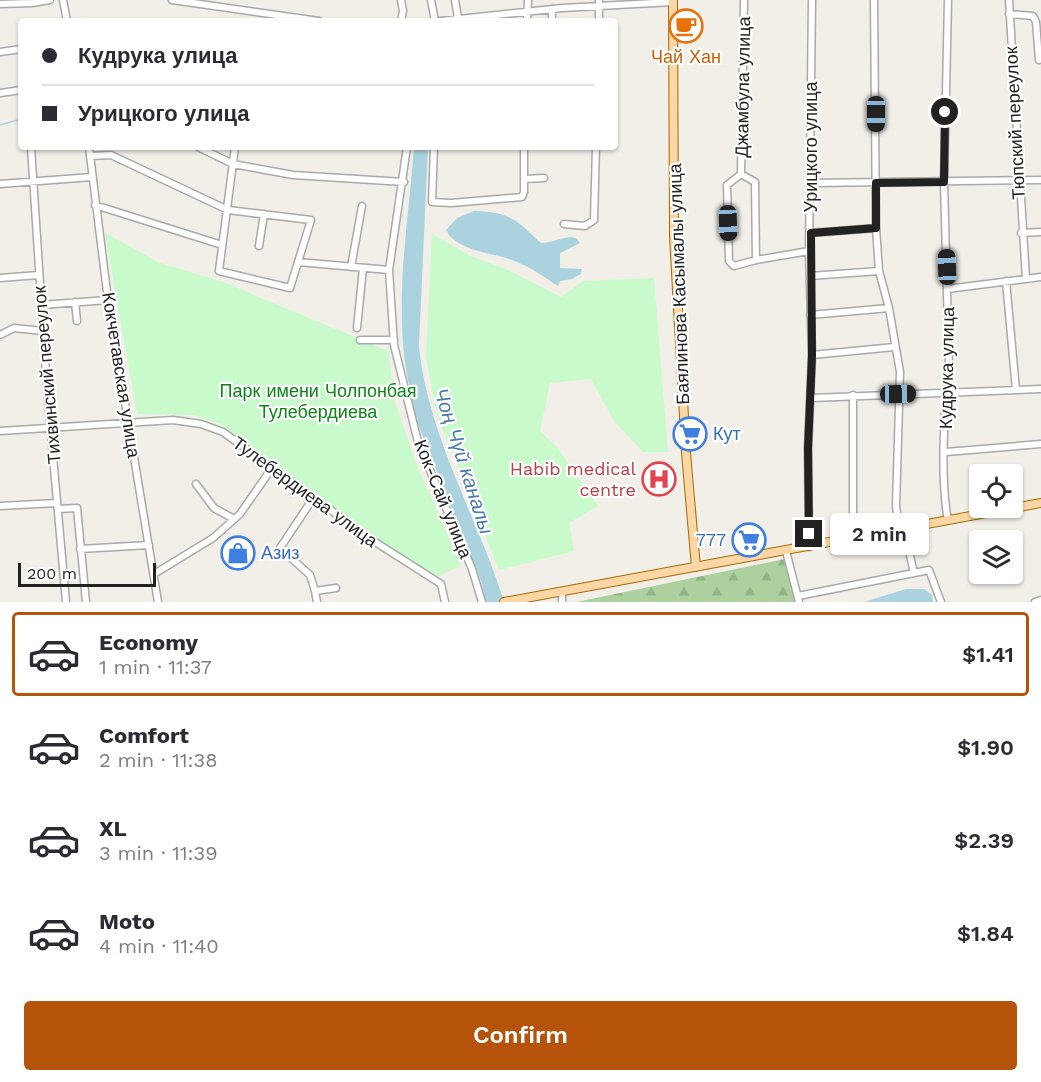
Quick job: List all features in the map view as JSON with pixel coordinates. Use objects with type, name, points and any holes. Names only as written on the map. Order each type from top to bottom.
[{"type":"main road","name":"Баялинова Касымалы улица","points":[[673,1],[674,236],[686,453],[696,567]]},
{"type":"main road","points":[[507,601],[1041,503]]},
{"type":"street","points":[[0,4],[50,0]]},
{"type":"street","points":[[63,0],[66,18]]},
{"type":"street","points":[[172,0],[298,18]]},
{"type":"street","points":[[401,0],[403,11],[401,18]]},
{"type":"street","points":[[431,0],[434,18]]},
{"type":"street","points":[[455,0],[458,18],[673,1]]},
{"type":"street","points":[[528,0],[528,18]]},
{"type":"street","points":[[562,0],[562,8]]},
{"type":"street","points":[[599,0],[599,18]]},
{"type":"street","name":"Джамбула улица","points":[[741,174],[744,0]]},
{"type":"street","name":"Урицкого улица","points":[[809,546],[808,448],[812,355],[809,250],[812,183],[812,0]]},
{"type":"street","points":[[874,0],[876,228],[879,271],[890,308],[894,348],[900,372],[896,506],[914,573]]},
{"type":"street","name":"Кудрука улица","points":[[948,0],[944,182],[949,366],[946,393],[945,501],[948,520]]},
{"type":"street","name":"Тюпский переулок","points":[[1009,0],[1021,233],[1026,279]]},
{"type":"street","points":[[552,9],[552,18]]},
{"type":"street","name":"Тюпский переулок","points":[[1010,14],[1033,16],[1036,22],[1039,60]]},
{"type":"street","points":[[0,52],[18,49]]},
{"type":"street","points":[[0,93],[18,90]]},
{"type":"street","name":"Тихвинский переулок","points":[[31,150],[50,427],[66,602]]},
{"type":"street","name":"Кокчетавская улица","points":[[89,150],[108,300],[158,602]]},
{"type":"street","points":[[204,150],[233,164],[293,175],[404,182]]},
{"type":"street","points":[[90,156],[111,155],[228,210],[310,220],[291,288],[219,271],[228,210],[235,150]]},
{"type":"street","name":"Кок-Сай улица","points":[[407,150],[404,182],[389,270],[394,340],[404,392],[418,442],[471,569],[482,602]]},
{"type":"street","points":[[434,150],[432,202],[517,199],[524,192],[524,150]]},
{"type":"street","points":[[564,225],[585,226],[594,220],[596,150]]},
{"type":"street","points":[[756,260],[754,182],[741,174],[727,185],[729,261],[734,266],[809,250]]},
{"type":"street","points":[[0,184],[93,177]]},
{"type":"street","points":[[524,179],[544,178]]},
{"type":"street","points":[[812,183],[1041,180]]},
{"type":"street","points":[[95,205],[222,245]]},
{"type":"street","points":[[351,267],[362,206]]},
{"type":"street","points":[[259,246],[264,214]]},
{"type":"street","points":[[811,233],[876,228]]},
{"type":"street","points":[[1021,233],[1041,232]]},
{"type":"street","points":[[298,262],[389,270]]},
{"type":"street","points":[[357,328],[363,268]]},
{"type":"street","points":[[810,276],[879,271]]},
{"type":"street","points":[[0,278],[39,275]]},
{"type":"street","points":[[947,289],[1041,277]]},
{"type":"street","points":[[1006,281],[1016,390]]},
{"type":"street","points":[[41,305],[108,300]]},
{"type":"street","points":[[75,302],[76,321]]},
{"type":"street","points":[[810,315],[890,308]]},
{"type":"street","points":[[0,335],[14,328],[43,331]]},
{"type":"street","points":[[360,340],[394,340]]},
{"type":"street","points":[[812,355],[894,348]]},
{"type":"street","points":[[811,398],[1041,389]]},
{"type":"street","points":[[853,395],[853,513],[858,537]]},
{"type":"street","name":"Тулебердиева улица","points":[[0,431],[173,420],[201,424],[223,432],[372,540],[441,584],[445,602]]},
{"type":"street","points":[[946,452],[1041,444]]},
{"type":"street","points":[[154,574],[213,538],[234,519],[272,468]]},
{"type":"street","points":[[196,484],[214,508],[234,519]]},
{"type":"street","points":[[314,497],[280,548],[309,575],[317,602]]},
{"type":"street","points":[[0,506],[76,507],[86,602]]},
{"type":"street","points":[[80,549],[149,545]]},
{"type":"street","points":[[786,551],[799,599],[929,570],[941,602]]},
{"type":"street","points":[[315,591],[336,588]]},
{"type":"street","points":[[562,591],[562,602]]},
{"type":"street","points":[[1035,602],[1041,600]]},
{"type":"green space","name":"Парк имени Чолпонбая Тулебердиева","points":[[105,233],[160,263],[223,282],[388,351],[394,399],[416,463],[461,566],[433,578],[379,543],[221,424],[194,415],[137,414]]},
{"type":"green space","points":[[432,234],[471,256],[508,270],[561,297],[583,281],[654,278],[668,452],[643,452],[614,421],[591,379],[550,383],[540,431],[557,447],[598,506],[569,523],[574,551],[499,570],[436,412],[426,357]]},
{"type":"green space","points":[[785,559],[797,602],[576,602]]},
{"type":"water","points":[[414,150],[428,150],[419,346],[424,379],[443,444],[504,602],[486,602],[481,581],[417,422],[403,347],[404,256]]},
{"type":"water","points":[[474,211],[497,213],[512,219],[541,243],[576,238],[580,243],[560,253],[560,268],[582,269],[581,274],[572,279],[560,281],[558,286],[517,262],[468,248],[459,243],[446,230],[457,218]]},
{"type":"water","points":[[906,589],[924,589],[932,595],[933,602],[864,602]]},
{"type":"waterway","points":[[0,125],[18,120]]},
{"type":"place","name":"Чай Хан","points":[[686,26]]},
{"type":"place","name":"Кут","points":[[690,434]]},
{"type":"place","name":"Habib medical centre","points":[[659,479]]},
{"type":"place","name":"777","points":[[749,540]]},
{"type":"place","name":"Азиз","points":[[238,553]]},
{"type":"route","points":[[809,534],[808,448],[812,355],[809,250],[811,233],[876,228],[876,183],[944,182],[945,112]]},
{"type":"water label","name":"Чоң Чүй каналы","points":[[464,461]]}]
